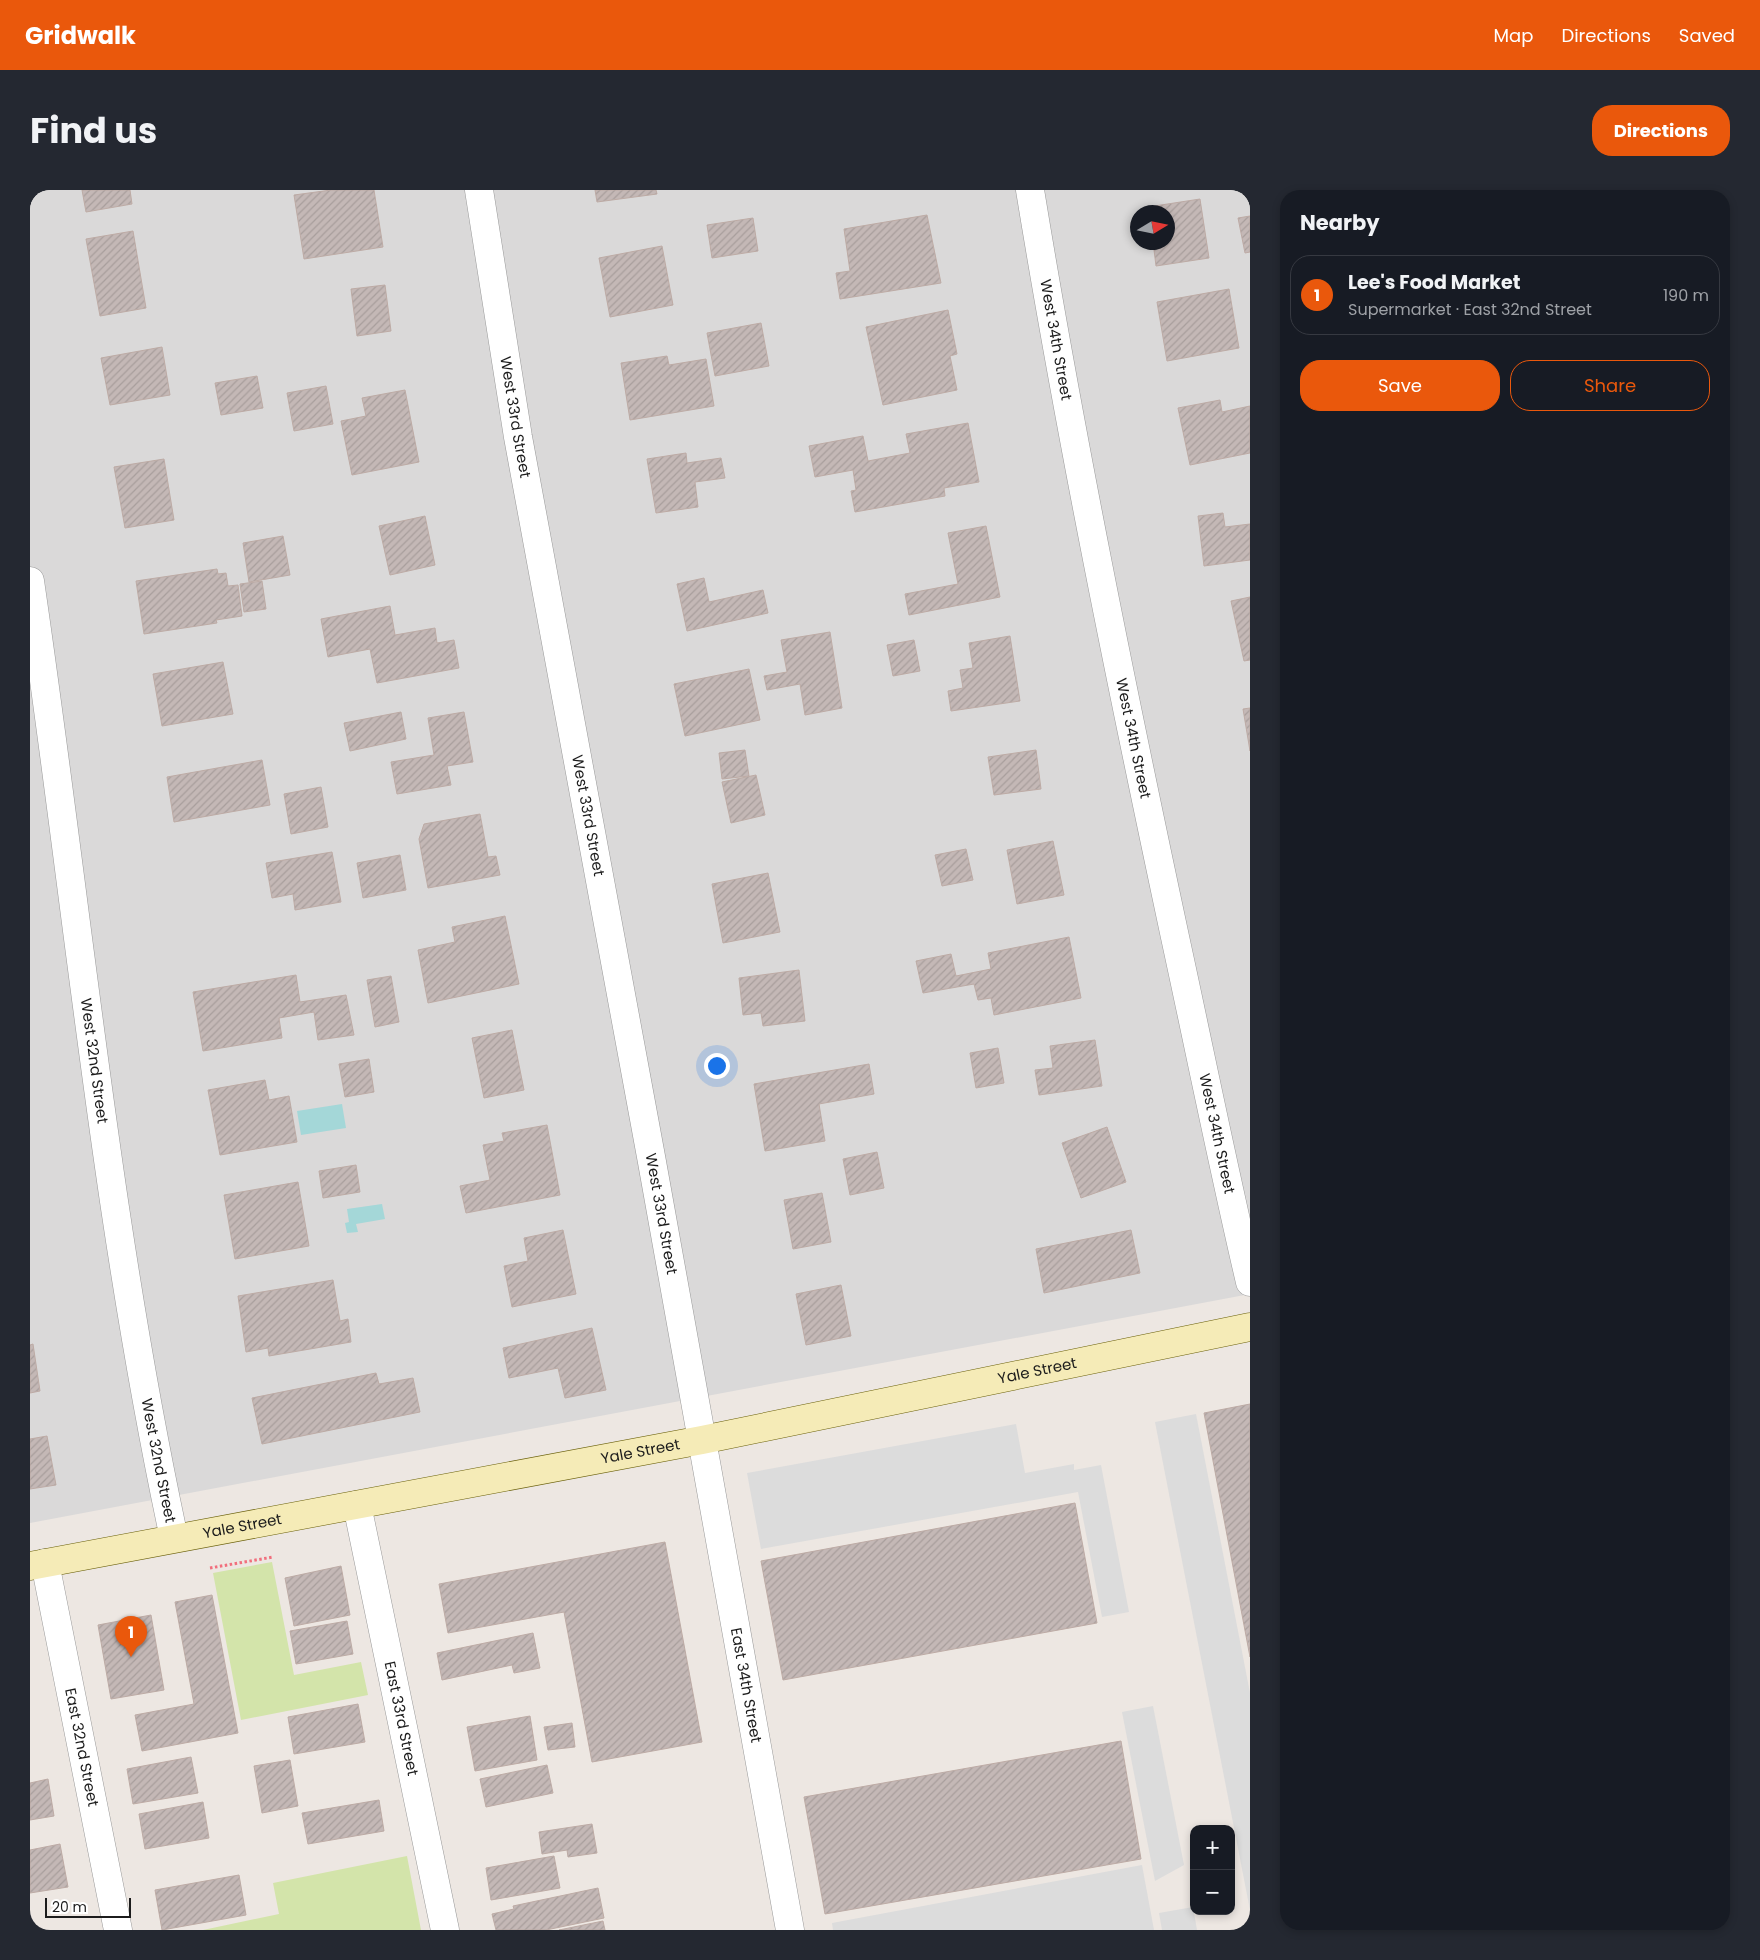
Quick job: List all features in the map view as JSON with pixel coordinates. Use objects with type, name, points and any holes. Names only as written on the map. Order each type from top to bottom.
[{"type":"main road","name":"Yale Street","points":[[38,1564],[702,1440],[1250,1327]]},
{"type":"street","name":"West 33rd Street","points":[[479,190],[518,437],[702,1440]]},
{"type":"street","name":"West 34th Street","points":[[1030,190],[1054,339],[1141,778],[1250,1282]]},
{"type":"street","name":"West 32nd Street","points":[[30,581],[114,1212],[174,1538]]},
{"type":"street","name":"East 34th Street","points":[[702,1440],[790,1930]]},
{"type":"street","name":"East 33rd Street","points":[[357,1505],[445,1930]]},
{"type":"street","name":"East 32nd Street","points":[[38,1564],[118,1930]]},
{"type":"path","points":[[210,1568],[273,1557]]},
{"type":"shaded area","points":[[30,190],[1250,190],[1250,1294],[30,1523]]},
{"type":"shaded area","points":[[1196,1414],[1250,1693],[1250,1910],[1235,1825],[1233,1825],[1155,1422]]},
{"type":"shaded area","points":[[1016,1424],[1025,1473],[1074,1464],[1074,1470],[1101,1465],[1129,1612],[1102,1617],[1078,1492],[761,1549],[747,1473]]},
{"type":"shaded area","points":[[1153,1706],[1184,1865],[1155,1881],[1122,1712]]},
{"type":"shaded area","points":[[1142,1865],[1154,1930],[833,1930],[832,1923]]},
{"type":"shaded area","points":[[1190,1908],[1190,1915],[1194,1915],[1197,1930],[1162,1930],[1159,1913]]},
{"type":"green space","points":[[272,1562],[294,1675],[361,1662],[368,1695],[241,1720],[213,1573]]},
{"type":"green space","points":[[407,1856],[421,1930],[203,1930],[279,1914],[273,1883]]},
{"type":"water","points":[[342,1104],[346,1128],[301,1135],[297,1111]]},
{"type":"water","points":[[382,1204],[385,1219],[356,1224],[358,1232],[347,1233],[345,1223],[349,1222],[347,1209]]},
{"type":"building","points":[[82,190],[130,190],[132,204],[86,212]]},
{"type":"building","points":[[331,190],[374,190],[383,247],[304,259],[294,195]]},
{"type":"building","points":[[595,190],[656,190],[657,194],[597,202]]},
{"type":"building","points":[[1200,199],[1209,258],[1156,266],[1154,250],[1175,250],[1175,205],[1161,205]]},
{"type":"building","points":[[927,215],[941,283],[840,299],[836,273],[850,271],[844,229]]},
{"type":"building","points":[[1250,216],[1250,252],[1245,253],[1238,218]]},
{"type":"building","points":[[753,218],[758,251],[712,258],[707,225]]},
{"type":"building","points":[[133,231],[146,308],[100,316],[86,239]]},
{"type":"building","points":[[662,246],[673,305],[610,317],[599,258]]},
{"type":"building","points":[[385,285],[391,331],[357,336],[351,289]]},
{"type":"building","points":[[1229,289],[1239,348],[1167,361],[1157,302]]},
{"type":"building","points":[[948,310],[957,354],[950,356],[957,390],[883,405],[866,327]]},
{"type":"building","points":[[761,323],[769,366],[715,376],[707,333]]},
{"type":"building","points":[[162,347],[170,395],[110,405],[101,358]]},
{"type":"building","points":[[667,356],[669,365],[706,359],[714,406],[630,420],[621,363]]},
{"type":"building","points":[[257,376],[263,408],[221,415],[215,383]]},
{"type":"building","points":[[326,386],[333,424],[294,431],[287,393]]},
{"type":"building","points":[[405,390],[419,462],[352,475],[341,421],[366,416],[362,398]]},
{"type":"building","points":[[1220,400],[1222,412],[1250,406],[1250,453],[1190,465],[1178,408]]},
{"type":"building","points":[[968,423],[979,482],[944,488],[945,496],[855,512],[851,491],[856,490],[853,470],[815,477],[809,446],[863,436],[868,461],[910,453],[906,434]]},
{"type":"building","points":[[686,453],[687,463],[721,458],[725,478],[695,482],[698,507],[656,513],[647,459]]},
{"type":"building","points":[[164,459],[174,520],[125,528],[114,467]]},
{"type":"building","points":[[1223,513],[1225,527],[1250,524],[1250,560],[1204,566],[1198,516]]},
{"type":"building","points":[[425,516],[435,565],[390,575],[379,526]]},
{"type":"building","points":[[986,526],[1000,597],[909,615],[905,594],[958,584],[948,533]]},
{"type":"building","points":[[283,536],[290,575],[249,582],[243,543]]},
{"type":"building","points":[[217,569],[218,574],[226,573],[228,586],[238,585],[242,616],[216,620],[217,623],[144,634],[136,581]]},
{"type":"building","points":[[704,578],[709,602],[763,590],[768,613],[687,631],[677,584]]},
{"type":"building","points":[[262,581],[266,609],[244,612],[240,584]]},
{"type":"building","points":[[1250,597],[1250,660],[1244,661],[1231,601]]},
{"type":"building","points":[[390,606],[395,635],[435,628],[437,643],[454,640],[459,668],[377,683],[370,649],[328,657],[321,619]]},
{"type":"building","points":[[830,632],[842,708],[805,715],[800,684],[767,690],[764,676],[787,672],[781,640]]},
{"type":"building","points":[[1010,636],[1020,701],[951,711],[948,691],[963,688],[960,670],[973,668],[969,643]]},
{"type":"building","points":[[914,640],[920,671],[893,676],[887,645]]},
{"type":"building","points":[[223,662],[233,714],[162,726],[153,674]]},
{"type":"building","points":[[749,669],[760,720],[685,736],[674,684]]},
{"type":"building","points":[[1250,708],[1250,751],[1243,709]]},
{"type":"building","points":[[401,712],[406,739],[350,751],[344,723]]},
{"type":"building","points":[[464,712],[473,762],[447,766],[451,785],[397,794],[391,762],[434,755],[428,718]]},
{"type":"building","points":[[745,750],[749,776],[722,779],[719,753]]},
{"type":"building","points":[[1036,750],[1041,789],[994,795],[988,757]]},
{"type":"building","points":[[262,760],[270,805],[174,822],[167,777]]},
{"type":"building","points":[[756,775],[765,815],[731,823],[722,782]]},
{"type":"building","points":[[321,787],[328,827],[291,834],[284,794]]},
{"type":"building","points":[[480,814],[488,857],[496,856],[500,875],[428,888],[419,839],[424,824]]},
{"type":"building","points":[[1053,841],[1064,895],[1017,904],[1007,850]]},
{"type":"building","points":[[966,849],[973,880],[942,886],[935,855]]},
{"type":"building","points":[[332,852],[341,902],[295,910],[293,894],[272,898],[266,863]]},
{"type":"building","points":[[400,855],[406,890],[363,898],[357,863]]},
{"type":"building","points":[[768,873],[780,932],[723,943],[712,884]]},
{"type":"building","points":[[505,916],[519,984],[428,1003],[418,950],[455,942],[452,927]]},
{"type":"building","points":[[1069,937],[1081,998],[994,1015],[991,998],[978,1000],[974,984],[923,993],[916,961],[951,954],[956,976],[991,969],[988,953]]},
{"type":"building","points":[[799,970],[805,1021],[763,1026],[761,1013],[743,1015],[739,978]]},
{"type":"building","points":[[296,975],[300,1002],[346,995],[354,1035],[318,1040],[314,1012],[279,1018],[282,1038],[203,1051],[193,992]]},
{"type":"building","points":[[391,976],[399,1022],[375,1027],[367,980]]},
{"type":"building","points":[[512,1030],[524,1090],[484,1098],[472,1038]]},
{"type":"building","points":[[1095,1040],[1102,1086],[1039,1095],[1035,1070],[1053,1068],[1050,1046]]},
{"type":"building","points":[[998,1048],[1004,1083],[976,1088],[970,1053]]},
{"type":"building","points":[[369,1059],[374,1092],[345,1097],[339,1064]]},
{"type":"building","points":[[869,1064],[874,1094],[819,1104],[825,1141],[765,1151],[754,1084]]},
{"type":"building","points":[[265,1080],[269,1100],[289,1096],[297,1142],[220,1155],[208,1090]]},
{"type":"building","points":[[547,1125],[560,1195],[466,1213],[460,1186],[490,1180],[483,1145],[504,1141],[502,1133]]},
{"type":"building","points":[[1107,1127],[1126,1182],[1081,1198],[1062,1143]]},
{"type":"building","points":[[877,1152],[884,1188],[850,1195],[843,1159]]},
{"type":"building","points":[[356,1165],[360,1192],[323,1198],[319,1171]]},
{"type":"building","points":[[298,1182],[309,1246],[235,1259],[224,1195]]},
{"type":"building","points":[[822,1193],[831,1242],[793,1249],[784,1200]]},
{"type":"building","points":[[563,1230],[576,1294],[512,1307],[504,1266],[528,1261],[524,1238]]},
{"type":"building","points":[[1131,1230],[1140,1273],[1044,1293],[1036,1249]]},
{"type":"building","points":[[333,1280],[340,1321],[348,1319],[351,1342],[269,1356],[268,1348],[246,1352],[238,1296]]},
{"type":"building","points":[[841,1285],[851,1336],[806,1345],[796,1294]]},
{"type":"building","points":[[592,1328],[606,1390],[565,1398],[558,1368],[509,1378],[503,1348]]},
{"type":"building","points":[[33,1344],[40,1391],[30,1393],[30,1345]]},
{"type":"building","points":[[376,1373],[379,1384],[413,1378],[420,1412],[262,1444],[252,1398]]},
{"type":"building","points":[[1250,1404],[1250,1657],[1204,1413]]},
{"type":"building","points":[[47,1436],[56,1485],[30,1489],[30,1439]]},
{"type":"building","points":[[1075,1503],[1097,1623],[783,1680],[761,1561]]},
{"type":"building","points":[[665,1542],[702,1742],[592,1762],[564,1612],[448,1633],[439,1584]]},
{"type":"building","points":[[341,1566],[350,1615],[294,1626],[285,1578]]},
{"type":"building","points":[[212,1595],[238,1733],[142,1751],[135,1715],[194,1704],[175,1602]]},
{"type":"building","points":[[151,1615],[164,1690],[111,1699],[98,1625]]},
{"type":"building","points":[[347,1621],[353,1654],[296,1664],[290,1631]]},
{"type":"building","points":[[533,1633],[540,1668],[514,1673],[512,1665],[442,1680],[437,1653]]},
{"type":"building","points":[[358,1704],[365,1742],[294,1754],[288,1717]]},
{"type":"building","points":[[530,1716],[537,1760],[475,1771],[467,1727]]},
{"type":"building","points":[[572,1723],[575,1747],[548,1750],[544,1727]]},
{"type":"building","points":[[1121,1741],[1141,1859],[825,1914],[804,1797]]},
{"type":"building","points":[[191,1757],[198,1793],[133,1804],[127,1769]]},
{"type":"building","points":[[290,1760],[298,1806],[262,1813],[254,1766]]},
{"type":"building","points":[[547,1765],[553,1793],[486,1807],[480,1779]]},
{"type":"building","points":[[48,1779],[54,1816],[30,1820],[30,1783]]},
{"type":"building","points":[[379,1800],[384,1831],[308,1844],[302,1813]]},
{"type":"building","points":[[203,1802],[209,1838],[145,1849],[139,1814]]},
{"type":"building","points":[[592,1824],[597,1853],[568,1857],[567,1850],[542,1854],[539,1832]]},
{"type":"building","points":[[60,1844],[68,1887],[30,1893],[30,1850]]},
{"type":"building","points":[[554,1856],[560,1888],[491,1900],[486,1868]]},
{"type":"building","points":[[239,1875],[246,1915],[162,1930],[155,1890]]},
{"type":"building","points":[[598,1888],[604,1918],[546,1930],[496,1930],[492,1914],[514,1909],[513,1906]]},
{"type":"building","points":[[603,1921],[605,1930],[559,1930]]},
{"type":"place","name":"Lee's Food Market","points":[[131,1657]]}]
